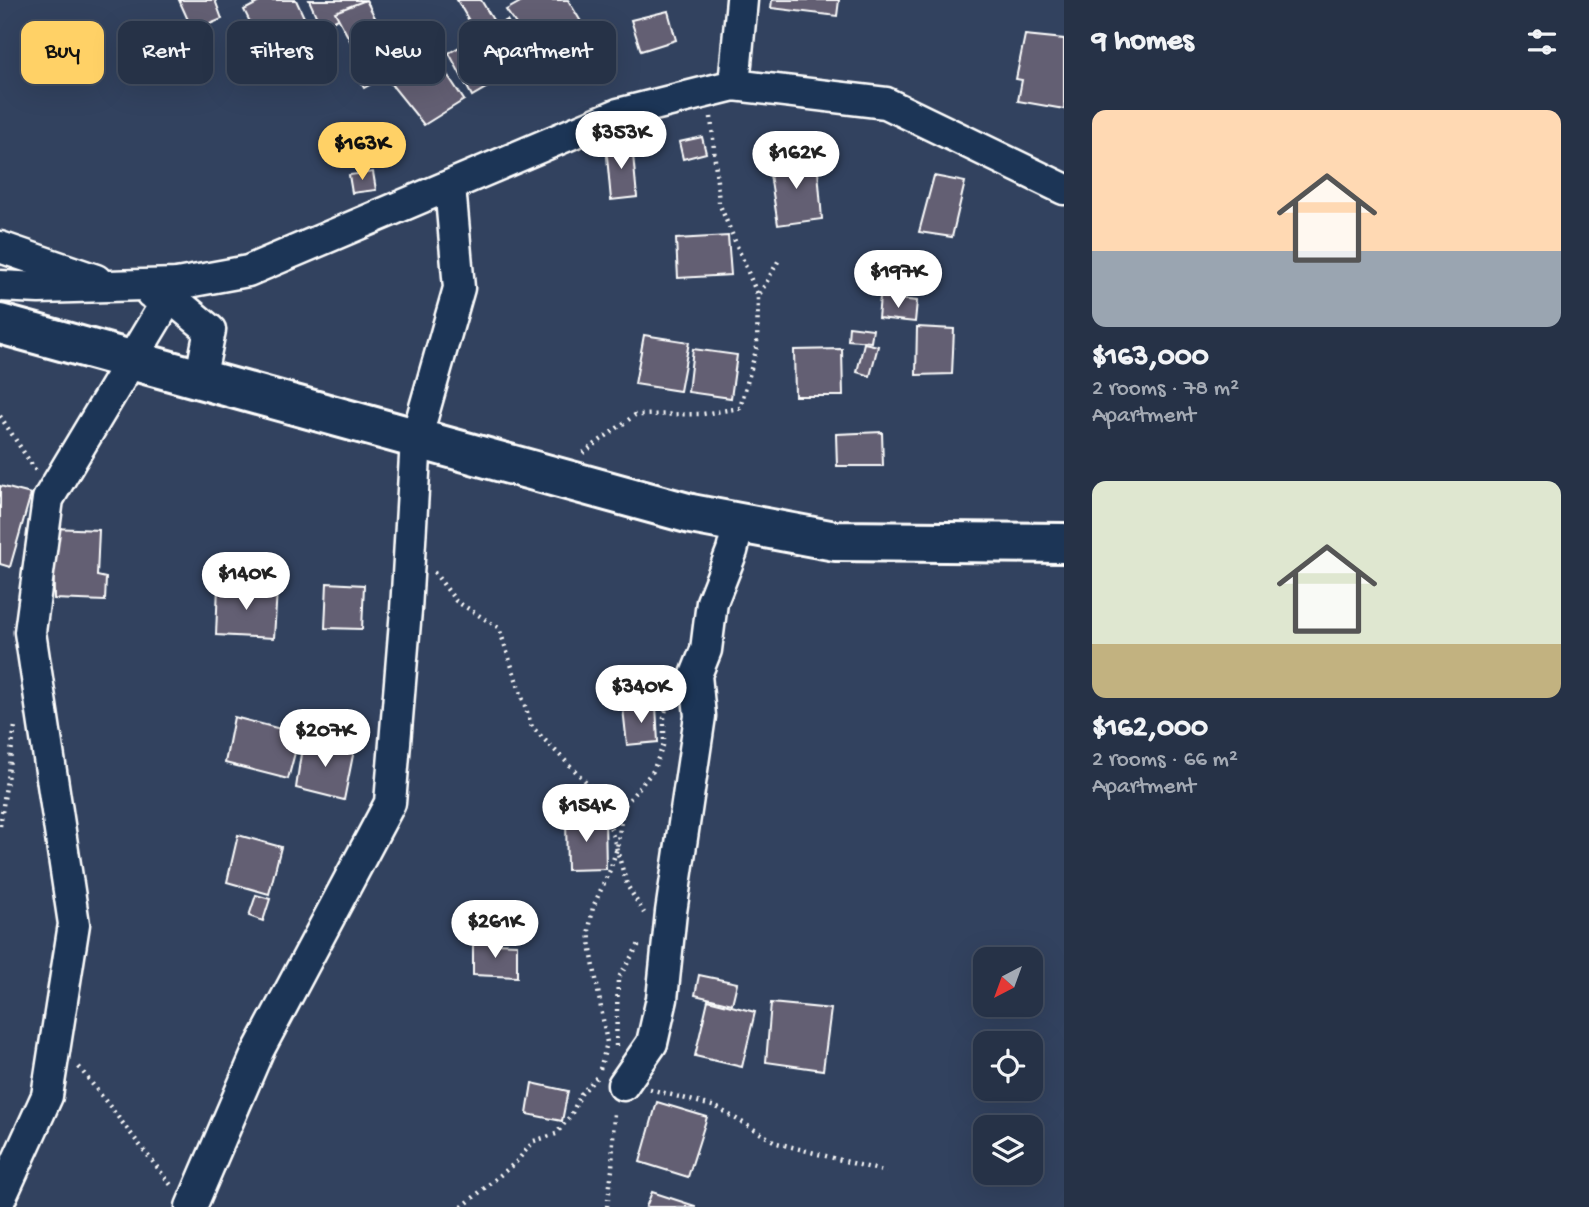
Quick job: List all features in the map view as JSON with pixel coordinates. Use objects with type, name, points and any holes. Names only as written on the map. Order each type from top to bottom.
[{"type":"highway","points":[[0,324],[416,439],[554,474],[691,514],[835,541],[1064,543]]},
{"type":"street","points":[[721,88],[742,0]]},
{"type":"street","points":[[0,286],[112,286],[173,290],[247,271],[618,114],[721,88],[886,103],[1064,189]]},
{"type":"street","points":[[181,1196],[390,803],[416,439],[459,288],[450,186]]},
{"type":"street","points":[[0,247],[112,286]]},
{"type":"street","points":[[0,1199],[47,1096],[74,924],[30,632],[48,499],[173,290]]},
{"type":"street","points":[[173,290],[210,330],[200,380]]},
{"type":"street","points":[[619,1085],[652,1043],[662,999],[700,716],[696,675],[706,650],[712,602],[732,551],[739,523]]},
{"type":"path","points":[[554,474],[635,415],[703,414],[740,408],[757,347],[758,297],[719,203],[721,88]]},
{"type":"path","points":[[758,297],[780,258]]},
{"type":"path","points":[[410,540],[456,601],[499,628],[532,727],[602,799],[627,885],[651,924]]},
{"type":"path","points":[[462,1207],[516,1162],[534,1141],[556,1134],[571,1115],[581,1094],[597,1077],[607,1043],[595,986],[590,930],[593,907],[617,848],[623,807],[653,771],[664,743],[664,718],[668,698],[696,675]]},
{"type":"path","points":[[607,1207],[619,1085],[618,979],[644,935]]},
{"type":"path","points":[[57,1035],[111,1112],[181,1196]]},
{"type":"path","points":[[619,1085],[657,1089],[716,1107],[776,1143],[886,1172]]},
{"type":"building","points":[[179,0],[215,0],[222,19],[213,23],[188,21]]},
{"type":"building","points":[[263,0],[296,0],[306,21],[250,21],[244,10]]},
{"type":"building","points":[[309,0],[366,0],[369,5],[334,21],[318,21]]},
{"type":"building","points":[[366,0],[377,21],[351,21],[351,42],[335,12]]},
{"type":"building","points":[[457,0],[481,0],[493,20],[469,21]]},
{"type":"building","points":[[524,0],[568,0],[581,21],[514,21],[506,10]]},
{"type":"building","points":[[772,0],[839,0],[837,16],[771,8]]},
{"type":"building","points":[[668,11],[676,40],[641,51],[631,20]]},
{"type":"building","points":[[1025,35],[1064,39],[1064,109],[1018,101],[1022,80],[1016,79]]},
{"type":"building","points":[[459,47],[459,72],[449,53]]},
{"type":"building","points":[[445,71],[464,100],[424,125],[391,84],[445,84]]},
{"type":"building","points":[[466,84],[492,84],[472,96]]},
{"type":"building","points":[[702,137],[706,153],[683,159],[679,142]]},
{"type":"building","points":[[632,144],[637,197],[611,200],[606,145]]},
{"type":"building","points":[[817,159],[822,219],[778,225],[768,162]]},
{"type":"building","points":[[373,172],[376,190],[352,193],[349,175]]},
{"type":"building","points":[[934,176],[965,182],[952,237],[919,232]]},
{"type":"building","points":[[728,236],[731,275],[678,278],[676,239]]},
{"type":"building","points":[[880,297],[917,301],[915,322],[878,318]]},
{"type":"building","points":[[849,326],[873,329],[871,342],[848,340]]},
{"type":"building","points":[[917,327],[954,329],[952,374],[916,375]]},
{"type":"building","points":[[644,335],[689,342],[680,391],[635,384]]},
{"type":"building","points":[[864,343],[878,346],[870,376],[857,372]]},
{"type":"building","points":[[693,349],[737,355],[731,398],[688,392]]},
{"type":"building","points":[[842,349],[843,396],[795,396],[794,350]]},
{"type":"building","points":[[882,432],[883,466],[837,466],[836,434]]},
{"type":"building","points":[[0,486],[31,494],[10,567],[0,564]]},
{"type":"building","points":[[53,528],[99,530],[97,576],[106,578],[105,601],[54,599]]},
{"type":"building","points":[[327,583],[364,585],[362,629],[325,628]]},
{"type":"building","points":[[218,586],[277,589],[274,638],[216,635]]},
{"type":"building","points":[[656,706],[658,742],[627,745],[623,708]]},
{"type":"building","points":[[234,717],[300,734],[288,779],[225,763]]},
{"type":"building","points":[[303,740],[354,750],[344,800],[296,788]]},
{"type":"building","points":[[566,819],[605,819],[606,869],[567,870]]},
{"type":"building","points":[[238,835],[281,847],[269,894],[227,882]]},
{"type":"building","points":[[256,895],[270,899],[263,921],[249,916]]},
{"type":"building","points":[[473,942],[517,944],[517,977],[473,975]]},
{"type":"building","points":[[699,975],[737,983],[732,1004],[695,995]]},
{"type":"building","points":[[708,1000],[755,1012],[742,1067],[695,1056]]},
{"type":"building","points":[[771,1003],[831,1009],[823,1070],[766,1062]]},
{"type":"building","points":[[532,1083],[568,1091],[562,1121],[527,1114]]},
{"type":"building","points":[[657,1102],[707,1117],[688,1177],[640,1162]]},
{"type":"building","points":[[652,1192],[695,1206],[695,1207],[646,1207]]}]
